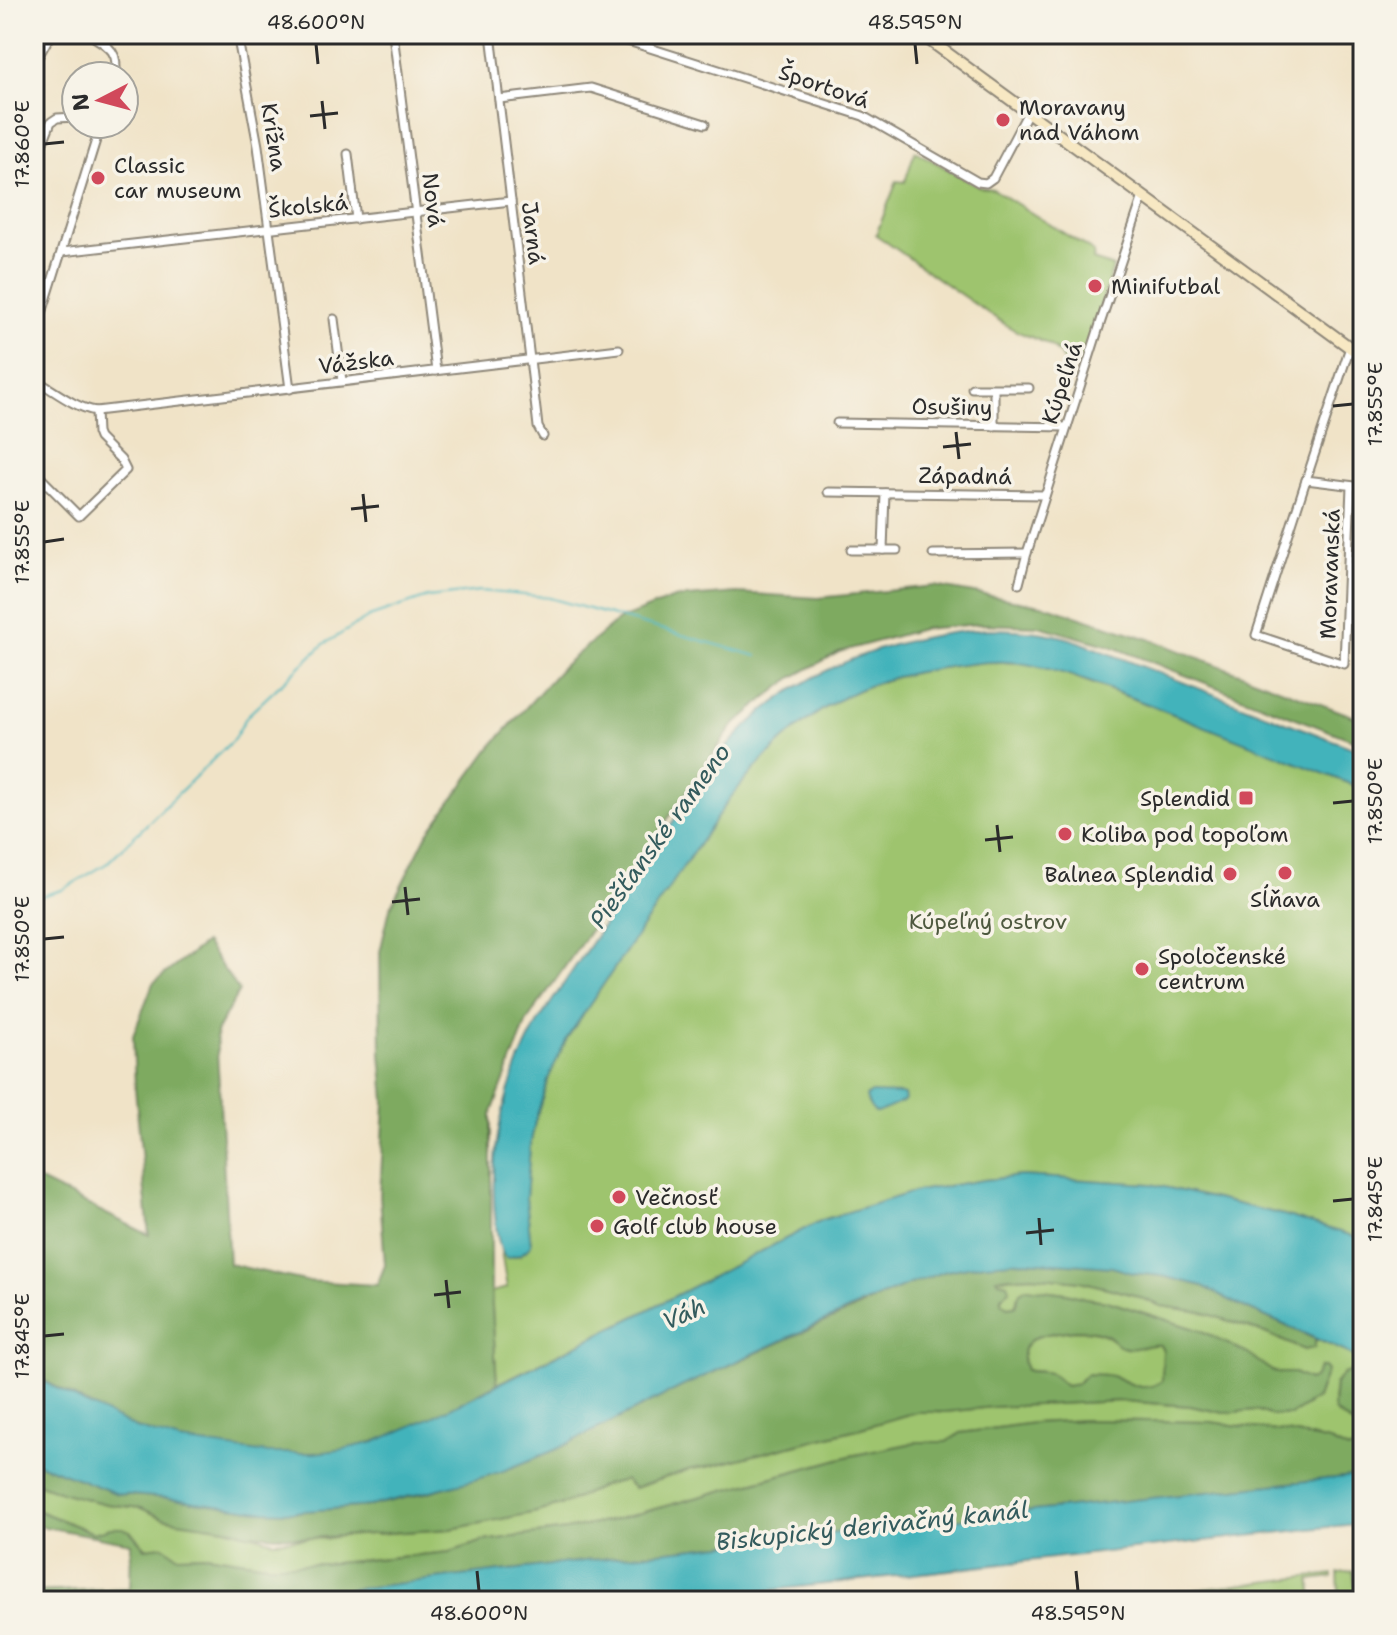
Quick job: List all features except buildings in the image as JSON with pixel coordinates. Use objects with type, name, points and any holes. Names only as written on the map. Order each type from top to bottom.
[{"type":"main road","points":[[921,34],[1363,357]]},
{"type":"street","points":[[34,64],[51,34]]},
{"type":"street","points":[[89,34],[105,44],[116,60]]},
{"type":"street","name":"Krížna","points":[[237,34],[258,146],[290,389]]},
{"type":"street","name":"Nová","points":[[393,34],[436,371]]},
{"type":"street","name":"Jarná","points":[[491,34],[538,427],[543,436]]},
{"type":"street","name":"Športová","points":[[606,34],[863,116],[978,182],[986,183],[993,178],[1028,112]]},
{"type":"street","points":[[499,99],[591,88],[705,124]]},
{"type":"street","points":[[36,160],[51,122],[60,118]]},
{"type":"street","points":[[34,339],[96,140]]},
{"type":"street","points":[[348,154],[356,219]]},
{"type":"street","name":"Kúpeľná","points":[[1019,584],[1143,196]]},
{"type":"street","name":"Školská","points":[[62,252],[511,201]]},
{"type":"street","points":[[334,319],[342,381]]},
{"type":"street","name":"Moravanská","points":[[1350,347],[1256,635],[1344,664],[1351,486]]},
{"type":"street","name":"Vážska","points":[[96,411],[619,349]]},
{"type":"street","points":[[34,379],[75,404],[96,411],[99,438],[121,460],[126,470],[79,516],[34,471]]},
{"type":"street","name":"Osušiny","points":[[972,388],[1029,388]]},
{"type":"street","points":[[994,389],[994,426]]},
{"type":"street","name":"Osušiny","points":[[837,423],[1067,427]]},
{"type":"street","name":"Moravanská","points":[[1306,480],[1363,487]]},
{"type":"street","name":"Západná","points":[[828,492],[1045,495]]},
{"type":"street","points":[[883,550],[885,493]]},
{"type":"street","points":[[972,542],[972,554]]},
{"type":"street","points":[[851,550],[897,550]]},
{"type":"street","points":[[933,554],[1027,553]]},
{"type":"green space","points":[[915,151],[980,187],[993,189],[1094,252],[1093,260],[1113,267],[1081,367],[1063,360],[1047,344],[1011,328],[876,235],[897,181],[905,182]]},
{"type":"green space","points":[[934,586],[1047,606],[1149,639],[1363,720],[1363,744],[1110,646],[1039,626],[979,624],[922,629],[839,652],[793,677],[732,727],[527,1021],[491,1115],[491,1292],[497,1384],[422,1422],[376,1441],[319,1453],[288,1454],[224,1449],[164,1437],[124,1422],[34,1376],[34,1178],[149,1235],[133,1036],[153,983],[205,943],[239,991],[216,1032],[229,1264],[305,1281],[377,1285],[385,1265],[380,1196],[385,1101],[381,1054],[380,952],[390,908],[427,834],[491,747],[563,666],[618,620],[674,598],[737,593],[818,598]]},
{"type":"green space","name":"Kúpeľný ostrov","points":[[987,662],[1025,663],[1067,674],[1363,789],[1363,1239],[1284,1215],[1151,1184],[1022,1176],[917,1191],[822,1220],[497,1384],[491,1292],[507,1288],[501,1251],[507,1258],[520,1255],[531,1245],[526,1198],[530,1147],[549,1077],[567,1038],[730,798],[799,726],[832,703],[883,681],[917,672]]},
{"type":"green space","points":[[1026,1261],[1112,1267],[1203,1286],[1315,1339],[1315,1348],[1304,1350],[1202,1312],[1161,1306],[1131,1294],[1080,1281],[1033,1276],[997,1278],[1008,1283],[1010,1289],[1001,1297],[1001,1302],[1007,1307],[1015,1306],[1020,1292],[1027,1288],[1107,1301],[1204,1332],[1278,1373],[1294,1373],[1309,1380],[1314,1378],[1320,1367],[1327,1371],[1317,1398],[1290,1415],[1269,1415],[1256,1410],[1224,1413],[1190,1406],[1121,1401],[916,1412],[691,1469],[634,1488],[625,1480],[604,1485],[569,1502],[537,1512],[451,1529],[310,1538],[248,1534],[163,1518],[141,1508],[106,1504],[34,1482],[34,1462],[118,1494],[259,1511],[293,1512],[370,1506],[502,1471],[555,1450],[683,1386],[905,1286],[946,1271]],"holes":[[[1080,1330],[1103,1333],[1127,1348],[1160,1345],[1163,1351],[1162,1381],[1142,1387],[1112,1376],[1086,1374],[1077,1384],[1066,1386],[1048,1373],[1026,1370],[1023,1358],[1029,1342],[1046,1334]]]},
{"type":"green space","points":[[1033,1276],[1080,1281],[1131,1294],[1161,1306],[1202,1312],[1304,1350],[1316,1342],[1315,1339],[1344,1351],[1363,1362],[1343,1374],[1335,1385],[1335,1412],[1363,1432],[1363,1449],[1348,1450],[1330,1441],[1291,1433],[1211,1422],[1085,1420],[1033,1423],[961,1433],[946,1442],[918,1442],[850,1456],[618,1519],[566,1530],[484,1541],[450,1552],[324,1564],[267,1564],[206,1555],[179,1556],[162,1546],[146,1548],[130,1531],[111,1528],[94,1533],[34,1509],[34,1482],[106,1504],[141,1508],[163,1518],[226,1528],[274,1541],[451,1529],[537,1512],[569,1502],[604,1485],[625,1480],[634,1488],[691,1469],[916,1412],[1121,1401],[1190,1406],[1224,1413],[1256,1410],[1269,1415],[1290,1415],[1317,1398],[1327,1371],[1324,1367],[1314,1379],[1309,1380],[1294,1373],[1278,1373],[1204,1332],[1107,1301],[1027,1288],[1017,1297],[1014,1306],[1007,1307],[1000,1302],[1008,1283],[997,1278]]},
{"type":"green space","points":[[1076,1330],[1100,1333],[1119,1346],[1160,1345],[1163,1351],[1162,1381],[1154,1386],[1139,1388],[1116,1377],[1081,1379],[1078,1384],[1066,1386],[1048,1373],[1026,1370],[1023,1358],[1029,1342],[1046,1334]]},
{"type":"green space","points":[[1358,1362],[1363,1362],[1363,1432],[1335,1412],[1333,1407],[1335,1384]]},
{"type":"green space","points":[[1085,1420],[1211,1422],[1291,1433],[1330,1441],[1348,1450],[1363,1449],[1363,1475],[650,1553],[255,1601],[34,1601],[34,1592],[130,1588],[131,1543],[34,1525],[34,1509],[93,1533],[123,1528],[130,1531],[145,1548],[162,1546],[179,1556],[206,1555],[267,1564],[324,1564],[450,1552],[484,1541],[566,1530],[618,1519],[850,1456],[918,1442],[946,1442],[961,1433],[1033,1423]]},
{"type":"green space","points":[[1353,1571],[1357,1601],[1098,1601],[1333,1574],[1333,1577],[1310,1580],[1313,1597],[1339,1593],[1338,1573]]},
{"type":"water","points":[[990,629],[1042,633],[1080,642],[1363,752],[1363,789],[1091,682],[1026,664],[987,662],[909,674],[871,685],[831,704],[783,740],[730,798],[567,1038],[549,1077],[530,1147],[526,1198],[531,1245],[523,1253],[506,1258],[501,1249],[495,1216],[497,1141],[508,1092],[526,1045],[538,1022],[717,759],[746,727],[775,702],[841,664],[914,640]]},
{"type":"water","points":[[870,1093],[901,1094],[905,1100],[877,1113],[867,1101],[866,1096]]},
{"type":"water","name":"Váh","points":[[1022,1176],[1151,1184],[1284,1215],[1363,1239],[1363,1362],[1203,1286],[1112,1267],[1026,1261],[984,1264],[946,1271],[855,1307],[683,1386],[555,1450],[503,1471],[370,1506],[293,1512],[259,1511],[118,1494],[34,1462],[34,1376],[136,1428],[180,1441],[268,1453],[339,1450],[375,1442],[436,1415],[822,1220],[917,1191]]},
{"type":"water","points":[[1363,1475],[1363,1523],[675,1601],[255,1601],[650,1553]]},
{"type":"waterway","points":[[34,898],[62,890],[106,864],[234,739],[247,716],[324,644],[369,617],[428,597],[480,591],[546,597],[757,656]]},
{"type":"place","name":"Moravany nad Váhom","points":[[1003,120]]},
{"type":"place","name":"Classic car museum","points":[[98,178]]},
{"type":"place","name":"Minifutbal","points":[[1095,286]]},
{"type":"place","name":"Splendid","points":[[1246,798]]},
{"type":"place","name":"Koliba pod topoľom","points":[[1065,834]]},
{"type":"place","name":"Sĺňava","points":[[1285,873]]},
{"type":"place","name":"Balnea Splendid","points":[[1230,874]]},
{"type":"place","name":"Spoločenské centrum","points":[[1142,969]]},
{"type":"place","name":"Večnosť","points":[[619,1197]]},
{"type":"place","name":"Golf club house","points":[[597,1226]]},
{"type":"water label","name":"Piešťanské rameno","points":[[660,836]]},
{"type":"water label","name":"Biskupický derivačný kanál","points":[[872,1526]]}]
